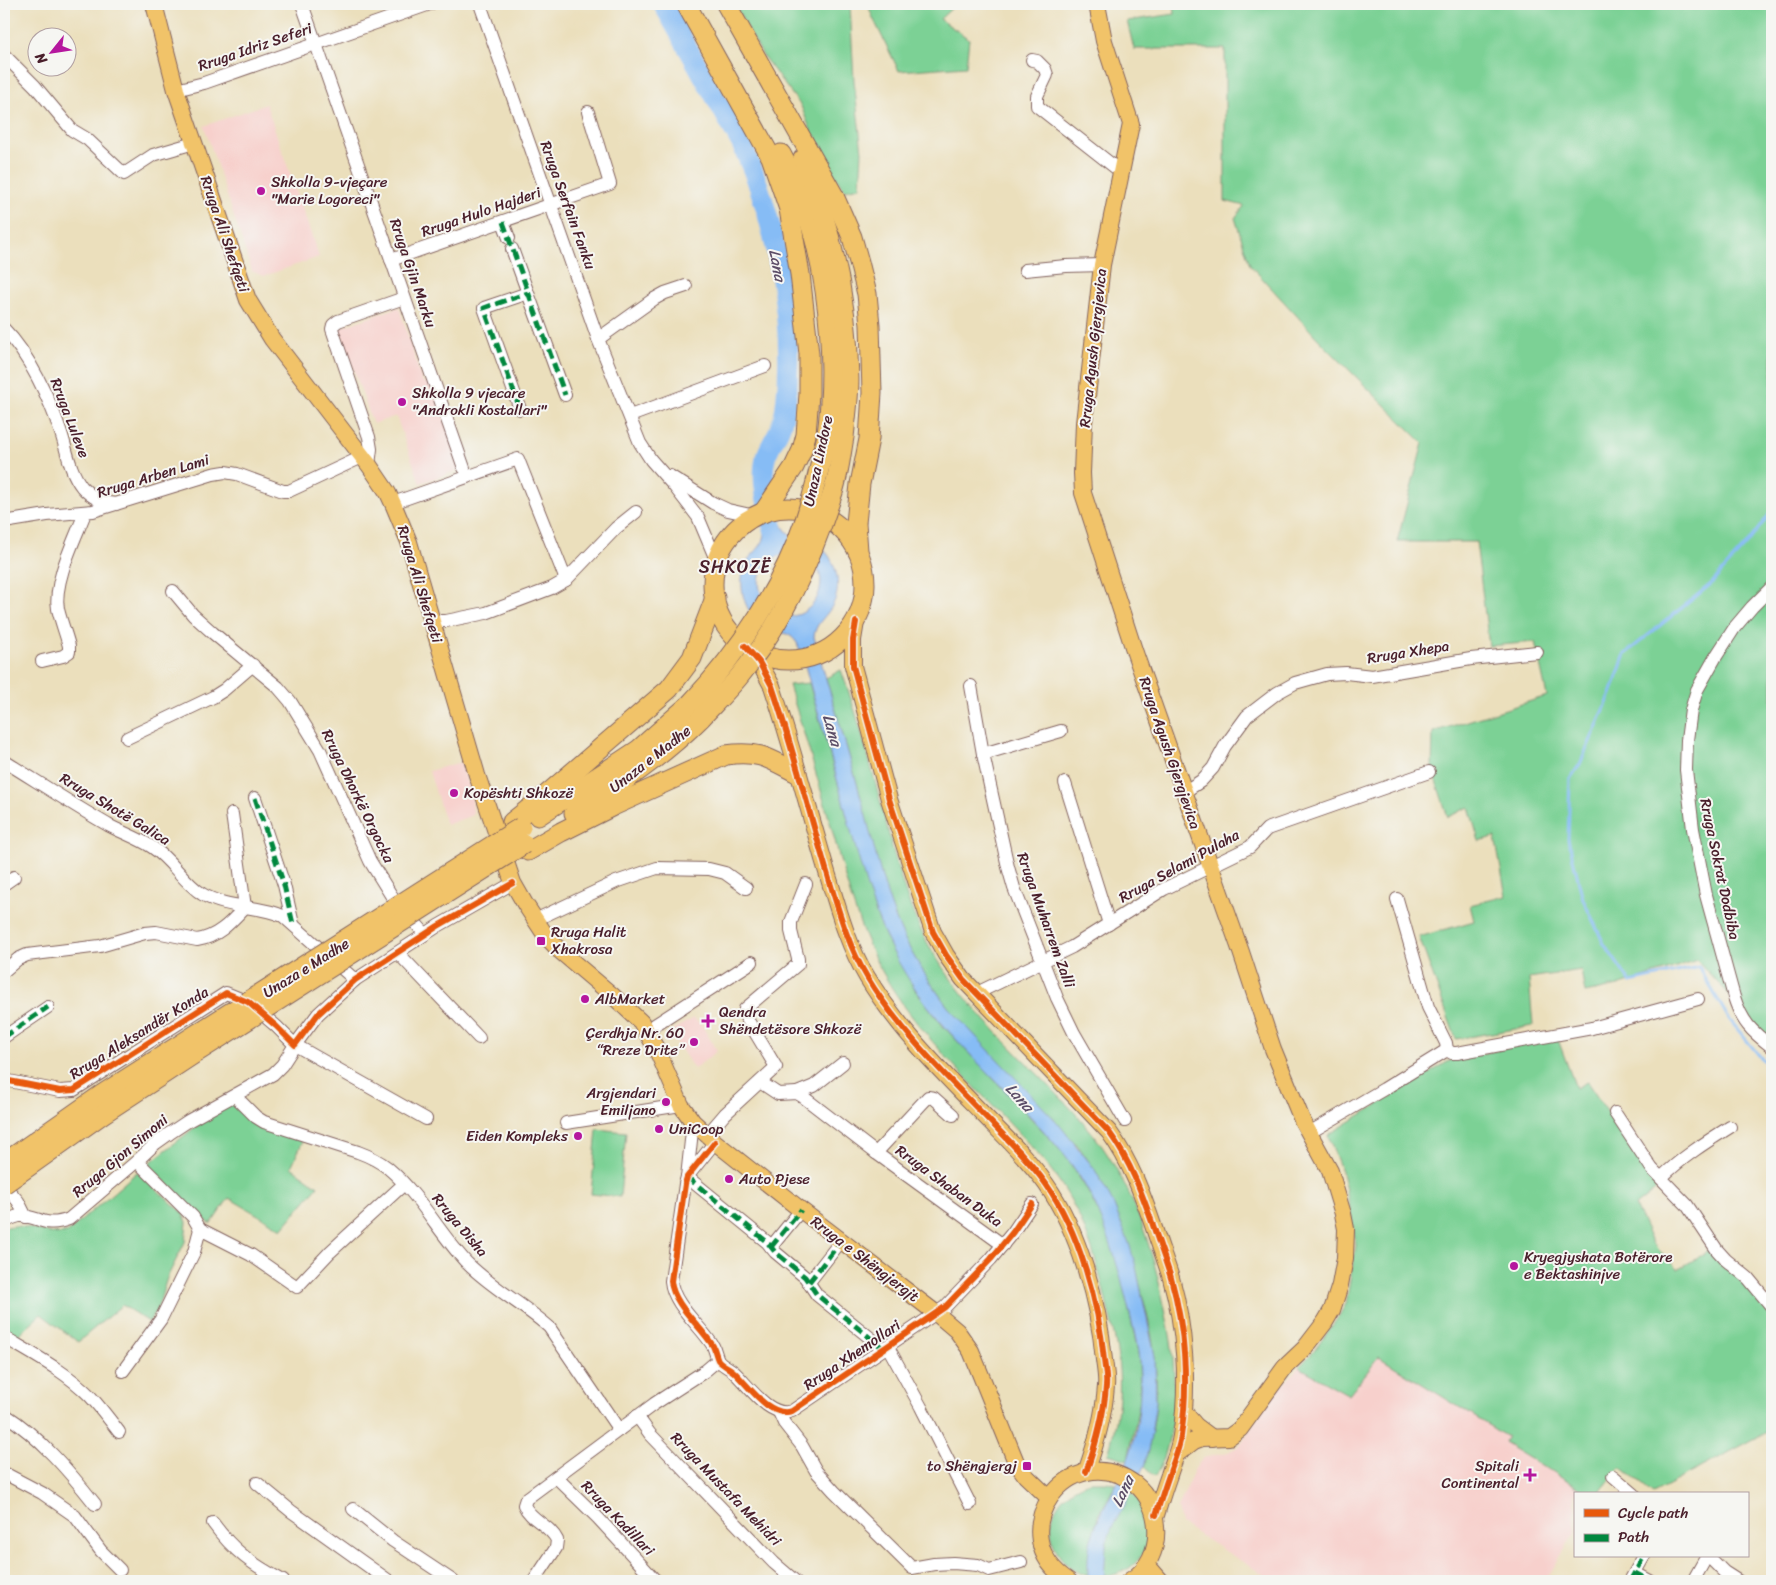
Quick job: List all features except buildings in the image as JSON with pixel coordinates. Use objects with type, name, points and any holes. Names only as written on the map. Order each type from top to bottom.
[{"type":"highway","points":[[686,4],[771,157],[781,183],[794,231],[809,354],[806,436],[802,450],[780,501],[739,527],[726,542],[717,562],[714,578],[715,598],[720,616],[731,633],[745,646],[762,655],[781,660],[801,660],[820,654],[838,643],[856,622],[861,611],[865,591],[864,571],[858,551],[856,523],[860,484],[869,439],[872,393],[870,325],[860,262],[852,237],[834,196],[726,4]]},
{"type":"highway","name":"Unaza Lindore","points":[[694,4],[783,157],[794,180],[808,221],[823,279],[828,316],[836,436]]},
{"type":"highway","name":"Unaza e Madhe","points":[[4,1163],[101,1095],[363,927],[521,836],[635,774],[670,747],[696,710],[738,677],[769,634],[796,587],[817,538],[834,487],[836,436],[849,380],[845,311],[833,252],[820,205],[806,166],[793,136],[720,4]]},
{"type":"highway","points":[[780,501],[793,508],[813,512],[831,521],[846,534],[858,551]]},
{"type":"highway","points":[[521,836],[545,796],[669,689],[692,658],[715,598]]},
{"type":"highway","points":[[521,836],[561,832],[613,806],[726,755],[759,754],[798,772]]},
{"type":"highway","name":"Unaza e Madhe","points":[[4,1185],[104,1113],[321,973],[521,836]]},
{"type":"main road","name":"Rruga Ali Shefqeti","points":[[154,4],[176,90],[243,289],[255,315],[365,461],[393,504],[408,542],[471,758],[513,883],[535,920],[560,951],[634,1014],[647,1030],[681,1105],[693,1122],[711,1138]]},
{"type":"main road","name":"Rruga Agush Gjergjevica","points":[[1096,4],[1104,41],[1131,124],[1102,265],[1084,423],[1083,493],[1135,653],[1274,1049],[1309,1132],[1330,1171],[1346,1229],[1345,1258],[1336,1299],[1332,1310],[1320,1328],[1285,1367],[1240,1428],[1229,1437],[1194,1441],[1178,1453]]},
{"type":"main road","points":[[856,622],[853,640],[853,666],[889,799],[933,932],[963,979],[1077,1097],[1120,1147],[1143,1194],[1171,1279],[1182,1336],[1185,1380],[1184,1412],[1178,1453],[1156,1515],[1157,1536],[1155,1546],[1147,1565],[1131,1581]]},
{"type":"main road","points":[[745,646],[759,662],[772,686],[836,901],[849,938],[866,975],[888,1009],[911,1037],[1002,1134],[1046,1185],[1062,1212],[1078,1246],[1095,1308],[1102,1344],[1106,1384],[1102,1420],[1086,1472]]},
{"type":"main road","name":"Rruga e Shëngjergjt","points":[[711,1138],[952,1326],[967,1344],[974,1357],[1016,1462],[1026,1476],[1049,1498]]},
{"type":"main road","points":[[1184,1412],[1196,1426],[1212,1438]]},
{"type":"main road","points":[[1062,1579],[1049,1564],[1043,1551],[1039,1537],[1040,1518],[1049,1498],[1072,1477],[1086,1472],[1108,1472],[1129,1480],[1145,1494],[1156,1515]]},
{"type":"main road","points":[[1147,1565],[1161,1581]]},
{"type":"street","name":"Rruga Gjin Marku","points":[[302,4],[464,468]]},
{"type":"street","name":"Rruga Idriz Seferi","points":[[176,90],[317,44],[430,4]]},
{"type":"street","name":"Rruga Serfain Fanku","points":[[480,4],[598,339],[645,453],[662,471],[698,517],[717,562]]},
{"type":"street","points":[[4,55],[35,86],[72,130],[87,139],[124,174],[153,155],[194,143]]},
{"type":"street","points":[[1032,60],[1037,61],[1045,69],[1047,75],[1037,96],[1038,106],[1122,172]]},
{"type":"street","name":"Rruga Hulo Hajderi","points":[[391,260],[610,184],[588,112]]},
{"type":"street","points":[[503,222],[565,395]]},
{"type":"street","points":[[1025,270],[1102,265]]},
{"type":"street","points":[[598,339],[654,299],[686,286]]},
{"type":"street","points":[[520,409],[484,308],[528,293]]},
{"type":"street","points":[[365,461],[371,449],[369,438],[332,329],[333,324],[404,298]]},
{"type":"street","name":"Rruga Luleve","points":[[4,329],[19,348],[49,400],[72,467],[82,486],[97,499],[106,503],[119,503]]},
{"type":"street","points":[[630,416],[765,366]]},
{"type":"street","points":[[393,504],[518,459],[566,580]]},
{"type":"street","name":"Rruga Arben Lami","points":[[6,518],[85,513],[199,477],[225,472],[237,474],[283,491],[289,491],[365,461]]},
{"type":"street","name":"Rruga Serfain Fanku","points":[[662,471],[713,503],[728,510],[759,515]]},
{"type":"street","points":[[432,622],[486,613],[552,588],[566,580],[616,528],[636,512]]},
{"type":"street","points":[[42,662],[63,656],[69,652],[70,646],[58,608],[57,592],[61,575],[85,513]]},
{"type":"street","name":"Rruga Sokrat Dodbiba","points":[[1772,587],[1736,627],[1715,658],[1697,690],[1691,710],[1686,770],[1692,829],[1706,895],[1734,997],[1746,1025],[1772,1047]]},
{"type":"street","name":"Rruga Dhorkë Orgocka","points":[[173,591],[213,633],[278,687],[290,701],[320,750],[370,861],[391,895],[426,934]]},
{"type":"street","name":"Rruga Xhepa","points":[[1184,792],[1201,781],[1213,768],[1225,746],[1247,716],[1277,693],[1295,683],[1327,674],[1346,673],[1372,676],[1462,660],[1537,652]]},
{"type":"street","points":[[127,738],[213,697],[253,665]]},
{"type":"street","name":"Rruga Muharrem Zalli","points":[[972,686],[983,754],[1008,867],[1056,998],[1125,1121]]},
{"type":"street","points":[[983,754],[1061,731]]},
{"type":"street","name":"Rruga Shotë Galica","points":[[4,760],[108,825],[151,846],[163,855],[203,895],[245,907],[272,911],[283,916],[355,980]]},
{"type":"street","name":"Rruga Selami Pulaha","points":[[977,994],[1072,947],[1164,889],[1250,847],[1267,829],[1429,772]]},
{"type":"street","points":[[1065,783],[1109,924]]},
{"type":"street","points":[[255,798],[284,885],[293,924]]},
{"type":"street","points":[[4,971],[18,959],[27,955],[100,946],[145,933],[156,932],[191,940],[204,939],[222,930],[245,907],[232,814]]},
{"type":"street","points":[[535,920],[610,884],[657,868],[709,869],[726,873],[746,888]]},
{"type":"street","points":[[426,1119],[294,1045],[318,1014],[355,980],[426,934],[513,883]]},
{"type":"street","points":[[687,1177],[724,1114],[776,1067],[744,1014],[746,1009],[798,964],[791,922],[806,884]]},
{"type":"street","points":[[1397,898],[1428,1007],[1446,1043],[1447,1050]]},
{"type":"street","points":[[398,953],[479,1038]]},
{"type":"street","points":[[647,1030],[752,962]]},
{"type":"street","name":"Rruga Aleksandër Konda","points":[[4,1080],[60,1091],[74,1090],[226,993],[248,1002],[276,1026],[294,1045]]},
{"type":"street","points":[[1447,1050],[1457,1053],[1592,1028],[1698,999]]},
{"type":"street","points":[[4,1037],[48,1007]]},
{"type":"street","name":"Rruga Gjon Simoni","points":[[4,1222],[17,1216],[50,1224],[60,1223],[69,1219],[156,1143],[188,1121],[273,1074],[282,1065],[294,1045]]},
{"type":"street","points":[[1309,1132],[1447,1050]]},
{"type":"street","points":[[760,1082],[778,1094],[797,1093],[814,1086],[843,1064]]},
{"type":"street","name":"Rruga Shaban Duka","points":[[797,1093],[1003,1245]]},
{"type":"street","name":"Rruga Disha","points":[[235,1096],[264,1122],[358,1152],[373,1158],[387,1167],[404,1184],[468,1263],[501,1292],[549,1327],[619,1430]]},
{"type":"street","name":"Rruga Shaban Duka","points":[[876,1153],[928,1097],[934,1098],[953,1115]]},
{"type":"street","points":[[566,1123],[681,1105]]},
{"type":"street","points":[[1616,1113],[1652,1169],[1687,1205],[1717,1250],[1748,1278],[1772,1307]]},
{"type":"street","points":[[693,1122],[687,1177],[683,1192],[671,1281],[672,1289],[678,1301],[713,1346],[718,1360],[733,1370],[771,1408],[779,1412],[784,1423],[802,1446],[816,1471],[912,1568],[919,1565],[953,1563],[978,1565],[989,1570],[1021,1562]]},
{"type":"street","points":[[1661,1178],[1701,1146],[1730,1127]]},
{"type":"street","points":[[137,1161],[193,1217],[200,1229],[251,1255],[297,1287],[330,1252],[404,1184]]},
{"type":"street","points":[[687,1177],[767,1242],[775,1252],[806,1277],[818,1295],[886,1348]]},
{"type":"street","points":[[4,1185],[18,1201],[26,1217]]},
{"type":"street","name":"Rruga Xhemollari","points":[[779,1412],[786,1413],[792,1411],[945,1308],[1003,1245],[1032,1204]]},
{"type":"street","points":[[771,1247],[801,1210]]},
{"type":"street","points":[[123,1371],[161,1319],[194,1252],[200,1229]]},
{"type":"street","points":[[809,1282],[841,1241]]},
{"type":"street","points":[[4,1337],[53,1366],[80,1387],[90,1396],[119,1432]]},
{"type":"street","name":"Rruga Xhemollari","points":[[886,1348],[921,1407],[970,1504]]},
{"type":"street","points":[[534,1581],[556,1548],[558,1540],[524,1505],[529,1496],[637,1416],[706,1372],[718,1360]]},
{"type":"street","points":[[4,1414],[24,1427],[38,1440],[95,1504]]},
{"type":"street","name":"Rruga Mustafa Mehidri","points":[[637,1416],[650,1434],[774,1563],[794,1581]]},
{"type":"street","points":[[4,1473],[42,1493],[75,1516],[101,1551],[120,1570]]},
{"type":"street","points":[[1613,1476],[1632,1492]]},
{"type":"street","name":"Rruga Kadillari","points":[[556,1477],[598,1518],[656,1581]]},
{"type":"street","points":[[257,1483],[299,1517],[388,1581]]},
{"type":"street","points":[[353,1509],[393,1541],[454,1581]]},
{"type":"street","points":[[213,1524],[226,1542],[240,1555],[283,1581]]},
{"type":"street","points":[[1643,1558],[1633,1577],[1650,1581]]},
{"type":"street","points":[[1694,1581],[1707,1558]]},
{"type":"street","points":[[1710,1558],[1724,1572],[1738,1581]]},
{"type":"shaded area","name":"Shkolla 9-vjeçare \"Marie Logoreci\"","points":[[266,104],[319,257],[264,276],[252,271],[204,126]]},
{"type":"shaded area","name":"Shkolla 9 vjecare \"Androkli Kostallari\"","points":[[399,307],[422,381],[433,385],[462,469],[420,483],[396,416],[373,424],[339,328]]},
{"type":"shaded area","name":"Kopështi Shkozë","points":[[461,762],[472,795],[473,815],[446,825],[429,771]]},
{"type":"shaded area","name":"Çerdhja Nr. 60 “Rreze Drite”","points":[[693,1018],[701,1024],[717,1051],[694,1069],[670,1032]]},
{"type":"shaded area","points":[[1379,1357],[1508,1437],[1504,1443],[1585,1492],[1574,1492],[1574,1535],[1545,1581],[1274,1581],[1181,1524],[1178,1508],[1194,1470],[1203,1458],[1228,1452],[1239,1446],[1266,1404],[1299,1367],[1349,1394]]},
{"type":"green space","points":[[734,4],[850,4],[854,81],[862,152],[860,187],[845,190],[825,161],[821,145],[811,131],[801,106],[763,56]]},
{"type":"green space","points":[[868,4],[956,4],[940,19],[969,39],[966,66],[899,71]]},
{"type":"green space","points":[[1174,4],[1772,4],[1772,1042],[1697,960],[1618,986],[1585,993],[1581,970],[1529,978],[1533,1026],[1456,1039],[1419,937],[1474,921],[1470,905],[1506,896],[1495,837],[1479,841],[1469,807],[1448,817],[1432,769],[1433,732],[1547,696],[1535,642],[1489,646],[1476,542],[1397,542],[1423,443],[1320,341],[1250,265],[1235,218],[1244,206],[1225,201],[1225,49],[1134,49],[1127,21],[1175,14]]},
{"type":"green space","points":[[841,670],[860,728],[903,886],[927,942],[943,967],[980,1014],[1064,1101],[1102,1146],[1130,1196],[1141,1223],[1158,1278],[1170,1335],[1174,1369],[1173,1408],[1168,1445],[1155,1477],[1144,1467],[1152,1434],[1155,1408],[1156,1374],[1154,1349],[1138,1276],[1119,1218],[1102,1182],[1078,1146],[948,1007],[912,954],[896,919],[881,876],[826,678]]},
{"type":"green space","points":[[809,683],[875,911],[892,950],[916,991],[943,1026],[1066,1157],[1086,1188],[1105,1225],[1117,1260],[1139,1358],[1140,1400],[1128,1460],[1108,1454],[1117,1414],[1120,1380],[1112,1326],[1094,1256],[1083,1225],[1068,1195],[1047,1165],[925,1033],[883,973],[858,918],[789,685]]},
{"type":"green space","name":"Kryegjyshata Botërore e Bektashinjve","points":[[1557,1037],[1576,1088],[1587,1082],[1659,1187],[1635,1206],[1653,1244],[1678,1269],[1713,1249],[1772,1314],[1772,1440],[1767,1432],[1655,1492],[1652,1492],[1621,1467],[1600,1492],[1585,1492],[1504,1443],[1507,1437],[1379,1357],[1349,1395],[1299,1367],[1314,1351],[1346,1304],[1356,1245],[1342,1173],[1328,1135],[1449,1061]]},
{"type":"green space","points":[[231,1104],[255,1125],[274,1133],[303,1141],[291,1167],[318,1186],[282,1229],[229,1198],[211,1224],[196,1213],[148,1164],[203,1121]]},
{"type":"green space","points":[[597,1129],[626,1132],[620,1197],[591,1194]]},
{"type":"green space","points":[[137,1172],[183,1213],[187,1222],[185,1242],[167,1278],[158,1307],[149,1322],[122,1305],[78,1342],[41,1314],[14,1339],[4,1332],[4,1228],[20,1226],[60,1234],[68,1232]]},
{"type":"green space","points":[[1090,1482],[1116,1484],[1098,1517],[1090,1543],[1088,1576],[1072,1568],[1060,1557],[1053,1543],[1051,1528],[1054,1514],[1061,1500],[1073,1489]]},
{"type":"green space","points":[[1131,1492],[1143,1508],[1147,1518],[1148,1538],[1145,1548],[1133,1565],[1119,1573],[1104,1577],[1106,1544],[1112,1527]]},
{"type":"water","points":[[781,522],[785,530],[797,539],[824,550],[835,569],[838,582],[834,602],[818,625],[814,637],[885,886],[896,919],[912,954],[948,1007],[1057,1122],[1094,1168],[1113,1203],[1129,1243],[1155,1356],[1156,1402],[1144,1467],[1112,1527],[1106,1544],[1104,1581],[1088,1581],[1090,1545],[1094,1529],[1124,1469],[1132,1448],[1139,1410],[1140,1385],[1135,1337],[1110,1242],[1096,1206],[1077,1172],[1043,1130],[949,1032],[927,1006],[891,948],[867,887],[797,643],[789,635],[772,629],[757,620],[745,601],[742,585],[744,568],[763,541],[765,526]],"holes":[[[787,553],[812,564],[817,568],[821,580],[821,586],[813,604],[796,615],[783,615],[771,609],[763,598],[759,585],[761,572],[770,561]]]},
{"type":"waterway","name":"Lana","points":[[663,4],[741,143],[764,202],[773,235],[780,269],[788,337],[786,401],[782,423],[767,453],[764,467],[767,502],[778,546]]},
{"type":"waterway","points":[[1772,511],[1746,545],[1711,584],[1625,654],[1611,694],[1580,764],[1570,779],[1568,839],[1583,899],[1604,944],[1630,982],[1699,967],[1729,1019],[1772,1071]]},
{"type":"marked path","points":[[503,222],[565,395]]},
{"type":"marked path","points":[[520,409],[484,308],[528,293]]},
{"type":"marked path","points":[[255,798],[284,885],[293,924]]},
{"type":"marked path","points":[[4,1037],[48,1007]]},
{"type":"marked path","points":[[687,1177],[767,1242],[775,1252],[805,1277],[817,1295],[884,1349]]},
{"type":"marked path","points":[[771,1247],[801,1210]]},
{"type":"marked path","points":[[809,1282],[841,1241]]},
{"type":"marked path","points":[[1630,1581],[1643,1558]]},
{"type":"marked path","points":[[1635,1573],[1650,1581]]},
{"type":"cycle path","points":[[856,622],[853,640],[853,666],[889,799],[933,932],[963,979],[1109,1132],[1117,1143],[1136,1180],[1167,1266],[1180,1316],[1185,1396],[1180,1441],[1156,1515]]},
{"type":"cycle path","points":[[745,646],[759,662],[772,686],[848,938],[867,977],[905,1031],[1039,1174],[1058,1203],[1078,1246],[1086,1269],[1097,1315],[1106,1380],[1101,1419],[1086,1472]]},
{"type":"cycle path","points":[[4,1080],[60,1091],[74,1090],[226,993],[248,1002],[295,1045],[318,1014],[355,980],[438,926],[513,883]]},
{"type":"cycle path","points":[[715,1142],[687,1177],[685,1184],[671,1281],[673,1290],[682,1307],[708,1338],[718,1360],[734,1372],[768,1406],[784,1412],[792,1411],[945,1307],[991,1259],[1013,1232],[1032,1204]]},
{"type":"place","name":"Shkolla 9-vjeçare \"Marie Logoreci\"","points":[[261,191]]},
{"type":"place","name":"Shkolla 9 vjecare \"Androkli Kostallari\"","points":[[402,402]]},
{"type":"place","name":"Kopështi Shkozë","points":[[454,793]]},
{"type":"place","name":"Rruga Halit Xhakrosa","points":[[541,941]]},
{"type":"place","name":"AlbMarket","points":[[585,999]]},
{"type":"place","name":"Qendra Shëndetësore Shkozë","points":[[708,1021]]},
{"type":"place","name":"Çerdhja Nr. 60 “Rreze Drite”","points":[[694,1042]]},
{"type":"place","name":"Argjendari Emiljano","points":[[666,1102]]},
{"type":"place","name":"UniCoop","points":[[659,1129]]},
{"type":"place","name":"Eiden Kompleks","points":[[578,1136]]},
{"type":"place","name":"Auto Pjese","points":[[729,1179]]},
{"type":"place","name":"Kryegjyshata Botërore e Bektashinjve","points":[[1514,1266]]},
{"type":"place","name":"to Shëngjergj","points":[[1027,1466]]},
{"type":"place","name":"Spitali Continental","points":[[1530,1475]]},
{"type":"district","name":"SHKOZË","points":[[735,567]]}]
